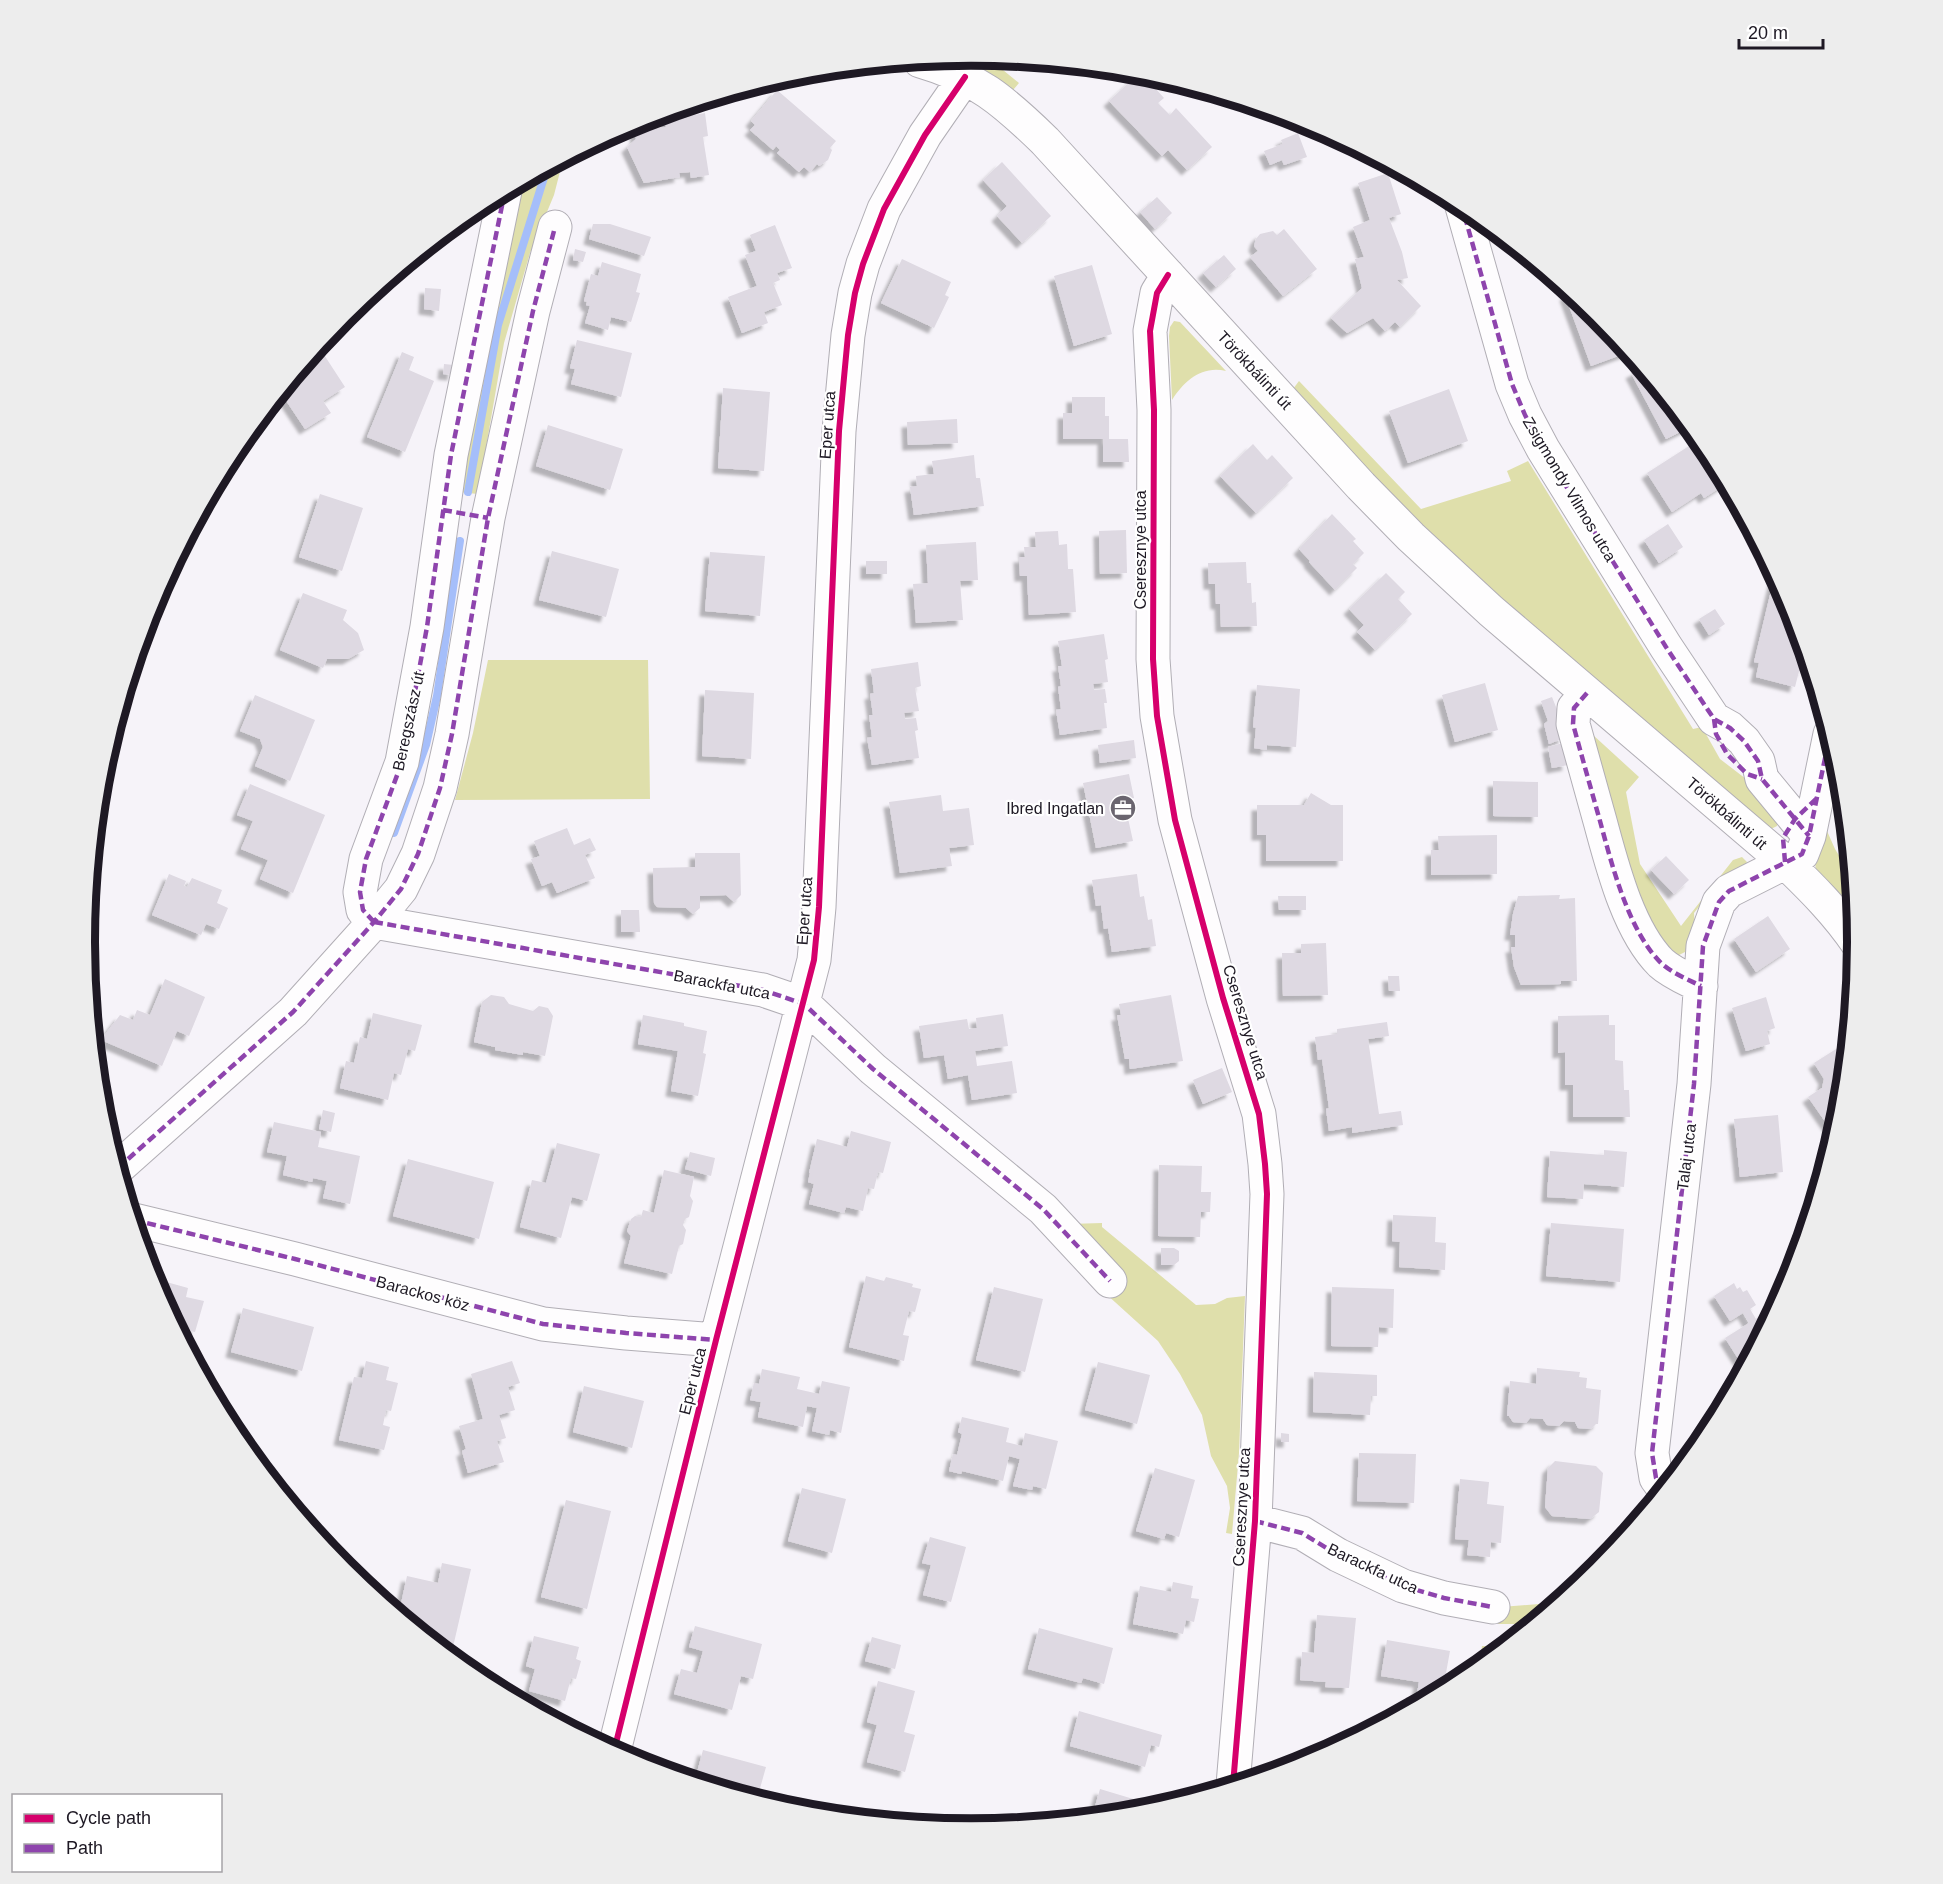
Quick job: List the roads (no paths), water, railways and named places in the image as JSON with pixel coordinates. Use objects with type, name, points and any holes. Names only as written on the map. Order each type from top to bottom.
[{"type":"street","name":"Eper utca","points":[[616,1742],[716,1340],[814,960],[819,908],[839,431],[848,335],[855,293],[863,264],[884,209],[925,135],[945,67]]},
{"type":"street","name":"Törökbálinti út","points":[[947,67],[988,91],[1024,121],[1393,520],[1491,611],[1785,862],[1816,892],[1847,927]]},
{"type":"street","name":"Beregszász út","points":[[374,922],[363,910],[360,892],[366,859],[402,762],[427,627],[451,455],[503,203]]},
{"type":"street","name":"Zsigmondy Vilmos utca","points":[[1466,219],[1512,384],[1525,415],[1543,448],[1666,647],[1714,719],[1730,728],[1744,741],[1758,761],[1762,779],[1807,818]]},
{"type":"street","points":[[124,1163],[293,1012],[401,889],[418,854],[440,788],[452,734],[488,518],[532,311],[555,227]]},
{"type":"street","name":"Cseresznye utca","points":[[1168,275],[1157,293],[1150,331],[1154,410],[1154,659],[1157,716],[1175,820],[1223,998],[1259,1114],[1267,1194],[1255,1521],[1234,1778]]},
{"type":"street","points":[[443,510],[488,518]]},
{"type":"street","points":[[1587,693],[1574,708],[1573,724],[1618,883],[1631,915],[1649,948],[1662,964],[1701,986]]},
{"type":"street","points":[[1785,862],[1783,838],[1807,818],[1826,749]]},
{"type":"street","name":"Talaj utca","points":[[1660,1483],[1656,1478],[1652,1453],[1694,1084],[1703,946],[1719,902],[1729,891],[1785,862]]},
{"type":"street","name":"Barackfa utca","points":[[374,922],[762,990],[804,1004],[873,1069],[1043,1209],[1110,1281]]},
{"type":"street","name":"Barackos köz","points":[[141,1222],[295,1259],[543,1324],[716,1340]]},
{"type":"street","name":"Barackfa utca","points":[[1255,1521],[1302,1533],[1338,1555],[1403,1586],[1444,1598],[1493,1607]]},
{"type":"waterway","points":[[468,492],[498,325],[544,177]]},
{"type":"waterway","points":[[394,833],[426,745],[437,696],[460,541]]},
{"type":"place","name":"Ibred Ingatlan","points":[[1123,808]]}]
